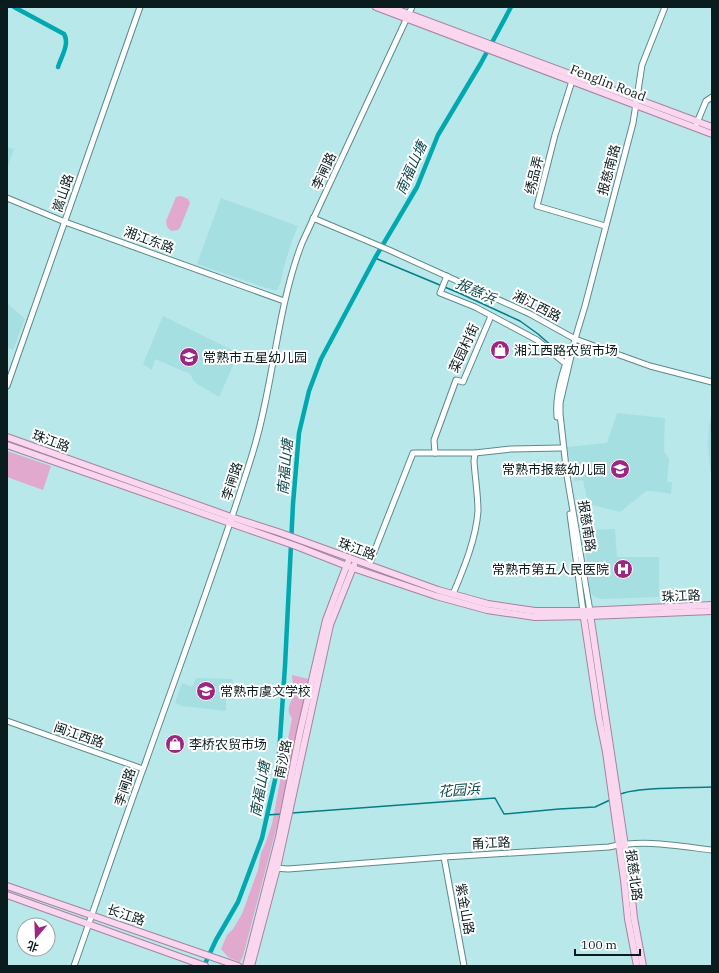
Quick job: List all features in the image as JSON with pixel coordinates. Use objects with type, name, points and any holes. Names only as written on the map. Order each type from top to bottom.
[{"type":"main road","points":[[376,7],[408,16],[498,50]]},
{"type":"main road","points":[[390,7],[408,16]]},
{"type":"main road","name":"Fenglin Road","points":[[498,50],[572,81],[636,101]]},
{"type":"main road","name":"Fenglin Road","points":[[498,50],[696,124],[712,127]]},
{"type":"main road","name":"Fenglin Road","points":[[696,124],[712,134]]},
{"type":"main road","name":"珠江路","points":[[7,437],[230,520],[275,539],[350,567],[436,596],[487,610],[535,617],[712,605]]},
{"type":"main road","name":"珠江路","points":[[7,444],[230,520],[278,532],[438,590],[488,604],[586,614],[712,610]]},
{"type":"main road","name":"南沙路","points":[[251,966],[286,813],[300,732],[326,620],[353,560]]},
{"type":"main road","name":"报慈南路","points":[[586,614],[614,787]]},
{"type":"main road","name":"报慈北路","points":[[614,787],[622,844],[643,966]]},
{"type":"main road","name":"报慈北路","points":[[622,844],[628,919],[637,966]]},
{"type":"main road","name":"南沙路","points":[[246,966],[274,868]]},
{"type":"main road","name":"长江路","points":[[7,886],[92,914],[238,966]]},
{"type":"main road","name":"长江路","points":[[7,894],[205,966]]},
{"type":"street","name":"嵩山路","points":[[7,386],[140,7]]},
{"type":"street","name":"李闸路","points":[[74,966],[195,626],[253,453],[262,419],[284,301],[294,263],[412,7]]},
{"type":"street","name":"报慈南路","points":[[586,614],[560,414],[562,391],[633,123],[642,65],[665,7]]},
{"type":"street","name":"绣品弄","points":[[572,81],[555,135],[537,206],[605,226]]},
{"type":"street","points":[[696,124],[706,101],[712,97]]},
{"type":"street","name":"湘江东路","points":[[7,198],[65,222],[284,301]]},
{"type":"street","name":"湘江西路","points":[[314,218],[374,243],[530,314],[575,339],[650,366],[712,382]]},
{"type":"street","points":[[448,276],[440,293],[475,307],[537,340],[566,364]]},
{"type":"street","name":"菜园村街","points":[[434,453],[434,440],[456,380],[463,382],[491,316]]},
{"type":"street","name":"报慈南路","points":[[575,339],[558,391],[556,410],[586,614]]},
{"type":"street","points":[[369,565],[413,453],[475,454],[511,449],[561,448]]},
{"type":"street","points":[[453,594],[474,534],[478,511],[474,461],[475,454]]},
{"type":"street","name":"闽江西路","points":[[7,721],[143,769]]},
{"type":"street","name":"甬江路","points":[[274,868],[288,869],[444,857],[609,847],[622,844],[661,844],[712,850]]},
{"type":"street","name":"紫金山路","points":[[444,857],[464,966]]},
{"type":"shaded area","points":[[7,147],[14,149],[7,169]]},
{"type":"shaded area","points":[[181,196],[188,199],[190,203],[180,228],[178,230],[171,231],[167,227],[166,221],[176,197]]},
{"type":"shaded area","points":[[221,198],[298,226],[283,270],[281,282],[277,290],[266,288],[197,264]]},
{"type":"shaded area","points":[[7,303],[25,319],[13,350],[7,347]]},
{"type":"shaded area","name":"常熟市五星幼儿园","points":[[163,316],[232,350],[229,355],[236,359],[219,397],[199,385],[194,381],[190,374],[155,359],[152,370],[143,364]]},
{"type":"shaded area","name":"常熟市报慈幼儿园","points":[[617,413],[665,418],[664,451],[669,459],[667,482],[672,482],[671,494],[646,491],[620,512],[588,504],[583,480],[574,481],[567,447],[607,443]]},
{"type":"shaded area","points":[[712,415],[712,485],[708,443],[709,426]]},
{"type":"shaded area","points":[[7,451],[51,466],[43,490],[7,477]]},
{"type":"shaded area","name":"常熟市第五人民医院","points":[[615,529],[617,557],[659,557],[659,597],[601,599],[593,596],[590,590],[583,530]]},
{"type":"shaded area","points":[[292,675],[309,679],[278,822],[243,956],[240,962],[229,958],[221,949],[227,935],[233,929],[242,914],[258,870],[261,853],[272,824],[292,718],[289,712],[289,707],[294,693]]},
{"type":"shaded area","name":"常熟市虞文学校","points":[[196,678],[233,679],[233,695],[226,697],[226,711],[182,706],[175,703],[182,683],[192,687]]},
{"type":"waterway","points":[[14,7],[64,34],[66,38],[66,46],[58,67]]},
{"type":"waterway","name":"南福山塘","points":[[204,966],[216,940],[238,902],[262,838],[275,780],[279,754],[293,504],[299,433],[309,391],[321,359],[375,258],[417,187],[438,135],[481,63],[511,7]]},
{"type":"waterway","name":"报慈浜","points":[[375,258],[459,293],[520,321],[538,334],[562,355]]},
{"type":"waterway","name":"花园浜","points":[[619,795],[626,792],[649,789],[712,787]]},
{"type":"waterway","name":"花园浜","points":[[292,813],[495,798],[504,814],[595,807],[610,800]]},
{"type":"waterway","name":"花园浜","points":[[266,815],[282,814]]},
{"type":"place","name":"湘江西路农贸市场","points":[[500,350]]},
{"type":"place","name":"常熟市五星幼儿园","points":[[189,357]]},
{"type":"place","name":"常熟市报慈幼儿园","points":[[620,469]]},
{"type":"place","name":"常熟市第五人民医院","points":[[623,569]]},
{"type":"place","name":"常熟市虞文学校","points":[[206,691]]},
{"type":"place","name":"李桥农贸市场","points":[[175,744]]}]
